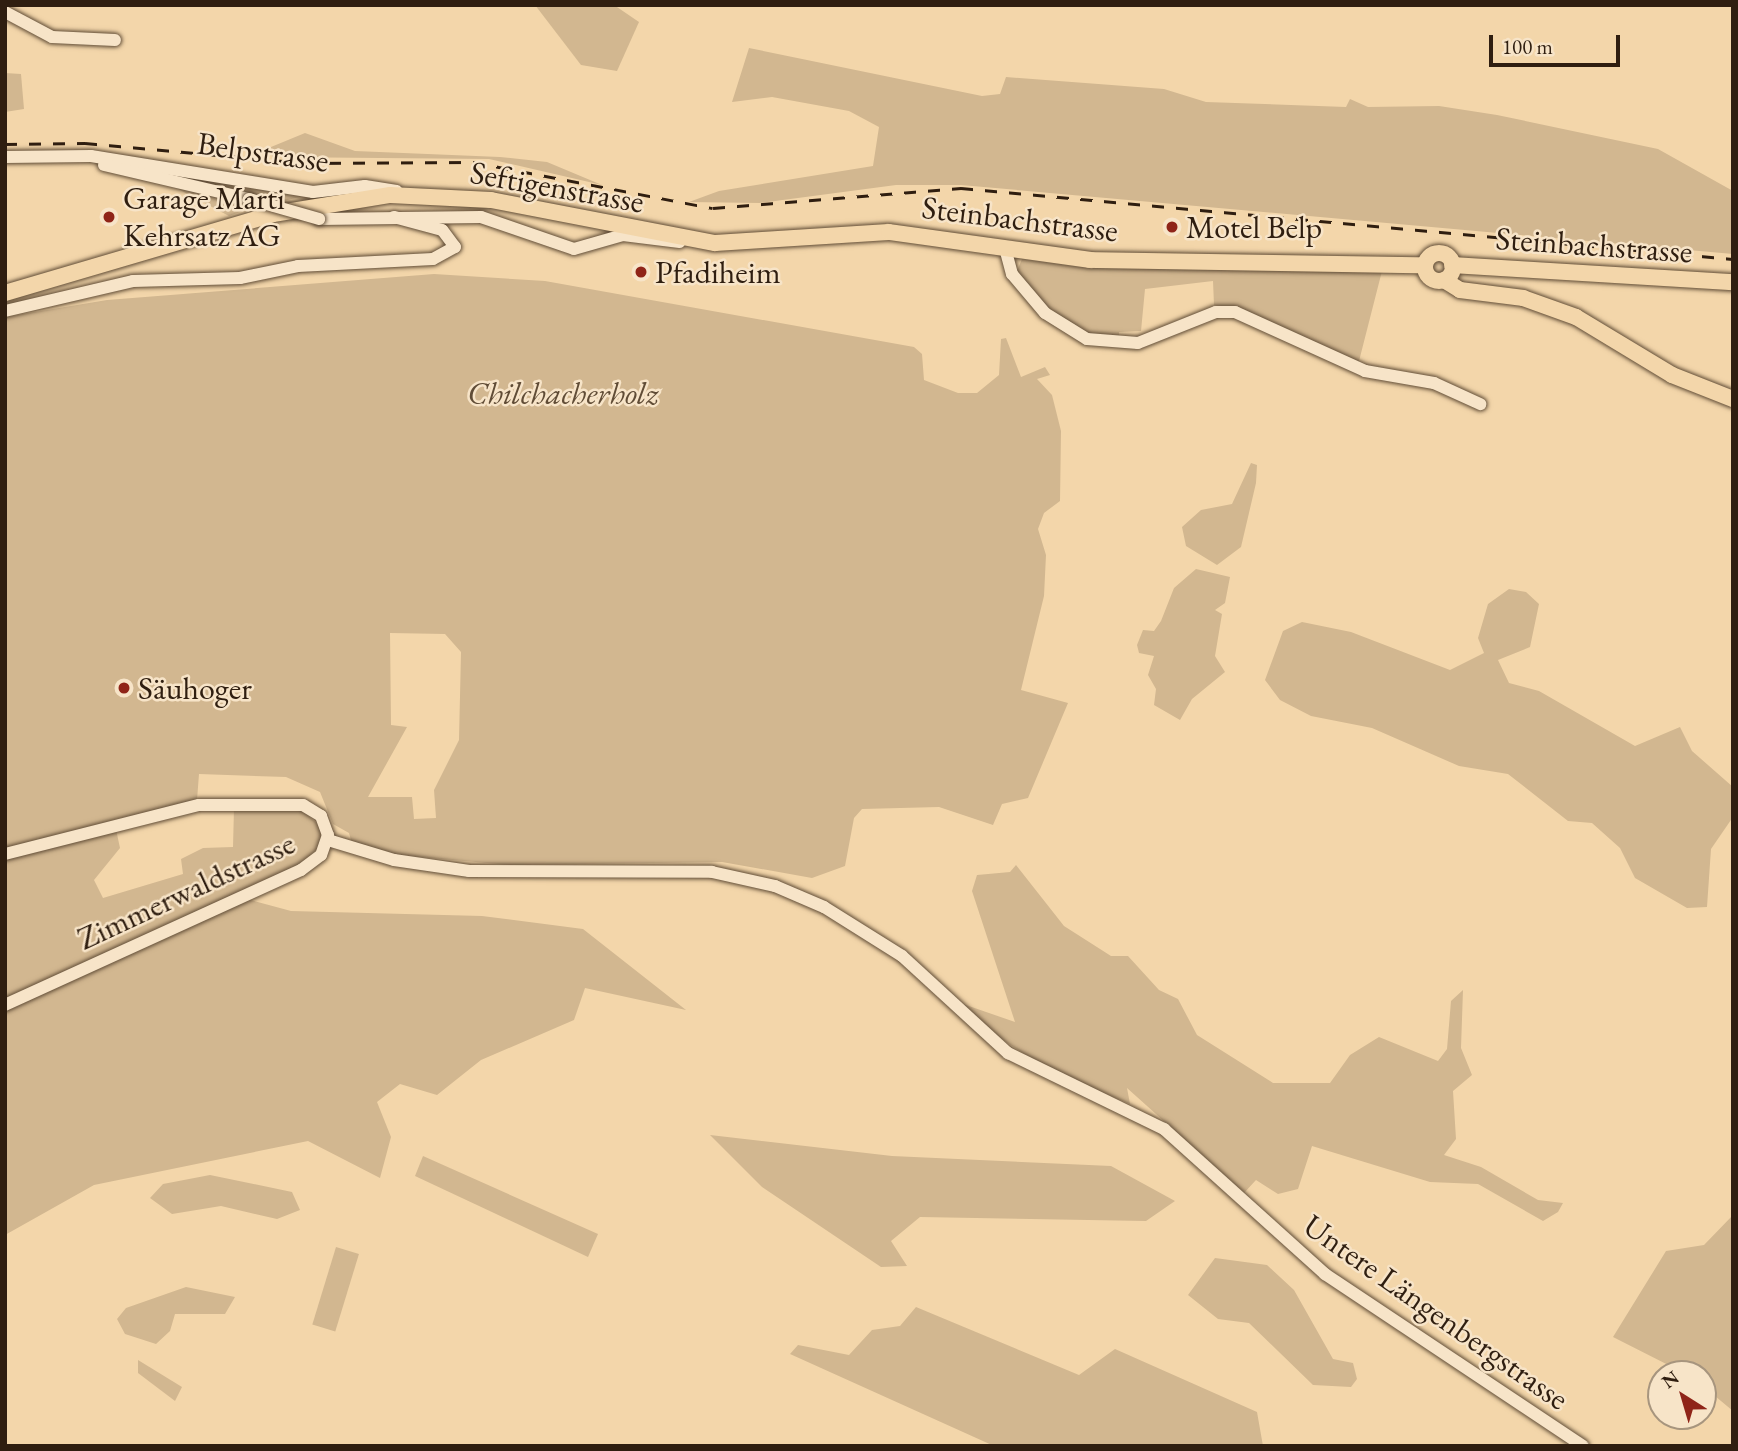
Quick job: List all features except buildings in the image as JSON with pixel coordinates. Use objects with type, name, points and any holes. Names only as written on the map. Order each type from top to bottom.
[{"type":"main road","name":"Seftigenstrasse","points":[[5,293],[273,214],[411,195],[544,208],[693,241]]},
{"type":"main road","name":"Steinbachstrasse","points":[[693,241],[889,232],[1090,260],[1425,265],[1437,254],[1452,265],[1733,282]]},
{"type":"main road","points":[[1425,265],[1429,277],[1444,280],[1460,290],[1524,298],[1576,317],[1672,375],[1733,399]]},
{"type":"main road","name":"Steinbachstrasse","points":[[1444,280],[1452,265]]},
{"type":"street","points":[[5,12],[52,37],[115,40]]},
{"type":"street","name":"Belpstrasse","points":[[66,155],[249,199],[319,219],[481,217],[574,249],[622,235],[693,241]]},
{"type":"street","name":"Belpstrasse","points":[[5,157],[66,155],[242,176],[313,192],[365,186],[411,195]]},
{"type":"street","points":[[5,311],[133,281],[240,278],[298,266],[433,258],[455,247],[442,230],[394,217]]},
{"type":"street","points":[[1005,248],[1012,274],[1045,313],[1087,339],[1138,343],[1216,312],[1235,312],[1365,371],[1434,383],[1480,404]]},
{"type":"street","name":"Zimmerwaldstrasse","points":[[5,854],[199,805],[303,805],[321,816],[328,839],[321,855],[301,870],[5,1004]]},
{"type":"street","name":"Untere Längenbergstrasse","points":[[328,839],[394,860],[460,870],[712,872],[775,886],[824,907],[890,947],[1008,1053],[1173,1135],[1325,1274],[1583,1446]]},
{"type":"green space","points":[[535,5],[614,5],[639,22],[617,71],[581,65]]},
{"type":"green space","points":[[749,48],[982,96],[1000,94],[1006,77],[1164,89],[1206,102],[1346,107],[1350,99],[1368,107],[1439,106],[1497,115],[1658,149],[1733,191],[1733,254],[961,185],[896,185],[760,203],[689,202],[719,191],[873,166],[879,127],[849,111],[772,97],[732,102]]},
{"type":"green space","points":[[5,73],[21,74],[24,109],[5,112]]},
{"type":"green space","points":[[305,133],[355,151],[500,157],[547,162],[602,185],[489,159],[272,157],[271,147]]},
{"type":"green space","points":[[171,173],[308,195],[279,202]]},
{"type":"green space","points":[[165,182],[257,206],[229,216]]},
{"type":"green space","points":[[1022,259],[1088,268],[1382,271],[1358,365],[1238,308],[1214,305],[1213,281],[1145,289],[1141,331],[1119,332],[1119,341],[1084,334],[1044,307],[1017,271]]},
{"type":"green space","name":"Chilchacherholz","points":[[434,274],[545,281],[914,347],[922,354],[924,380],[958,393],[977,393],[999,375],[1001,339],[1006,338],[1021,377],[1045,367],[1050,375],[1037,379],[1052,395],[1061,431],[1060,501],[1044,513],[1038,529],[1046,555],[1044,596],[1021,690],[1068,703],[1028,798],[1002,804],[993,825],[939,807],[862,809],[854,818],[845,866],[812,878],[722,862],[510,865],[396,855],[352,844],[349,833],[333,824],[320,792],[286,777],[199,774],[197,800],[114,820],[120,848],[94,880],[103,898],[183,874],[181,859],[203,848],[233,847],[234,808],[303,811],[322,828],[320,846],[297,867],[5,999],[5,317],[107,300]],"holes":[[[390,633],[445,634],[461,652],[459,740],[434,790],[436,818],[414,819],[412,797],[368,797],[407,727],[391,725]]]},
{"type":"green space","points":[[1251,463],[1257,465],[1256,483],[1241,547],[1217,565],[1186,546],[1182,527],[1201,510],[1232,504]]},
{"type":"green space","points":[[1196,569],[1230,577],[1225,603],[1215,610],[1222,614],[1215,656],[1225,672],[1192,699],[1180,720],[1154,705],[1156,689],[1148,675],[1154,656],[1139,653],[1137,645],[1143,630],[1154,631],[1161,621],[1174,588]]},
{"type":"green space","points":[[1509,589],[1526,592],[1539,604],[1530,647],[1498,660],[1509,683],[1539,691],[1635,746],[1680,727],[1692,751],[1733,787],[1733,817],[1711,849],[1707,907],[1687,908],[1635,878],[1620,848],[1592,823],[1568,821],[1508,774],[1459,766],[1372,728],[1311,716],[1280,700],[1265,680],[1283,631],[1302,622],[1351,632],[1450,670],[1484,653],[1478,638],[1488,604]]},
{"type":"green space","points":[[1016,865],[1064,926],[1111,956],[1128,956],[1159,990],[1178,999],[1197,1035],[1273,1083],[1330,1083],[1350,1055],[1379,1037],[1438,1061],[1447,1049],[1451,1001],[1463,990],[1461,1048],[1472,1075],[1453,1091],[1456,1139],[1444,1155],[1481,1167],[1538,1200],[1563,1203],[1558,1212],[1543,1221],[1478,1184],[1430,1182],[1312,1146],[1298,1189],[1278,1194],[1256,1180],[1244,1193],[1127,1088],[1130,1104],[1050,1071],[988,1030],[963,1004],[1015,1022],[972,891],[977,875],[1010,872]]},
{"type":"green space","points":[[247,899],[291,911],[482,916],[583,929],[686,1010],[585,988],[574,1020],[481,1060],[437,1095],[400,1084],[377,1102],[391,1137],[380,1178],[308,1141],[94,1185],[5,1235],[5,1010]]},
{"type":"green space","points":[[710,1135],[892,1156],[1111,1166],[1175,1201],[1146,1221],[920,1217],[891,1241],[907,1266],[881,1267],[762,1187]]},
{"type":"green space","points":[[423,1156],[598,1234],[588,1257],[415,1176]]},
{"type":"green space","points":[[210,1175],[292,1192],[300,1210],[277,1219],[221,1206],[172,1214],[150,1198],[163,1184]]},
{"type":"green space","points":[[1733,1215],[1733,1411],[1717,1398],[1717,1360],[1658,1360],[1613,1337],[1666,1251],[1704,1245]]},
{"type":"green space","points":[[336,1247],[359,1254],[335,1331],[312,1324]]},
{"type":"green space","points":[[1215,1258],[1267,1265],[1294,1290],[1333,1359],[1353,1363],[1357,1379],[1351,1387],[1313,1385],[1249,1323],[1218,1319],[1188,1295]]},
{"type":"green space","points":[[186,1287],[235,1297],[225,1314],[175,1314],[170,1331],[156,1344],[125,1334],[117,1319],[126,1308]]},
{"type":"green space","points":[[916,1307],[1079,1375],[1115,1349],[1257,1412],[1263,1446],[994,1446],[790,1354],[798,1345],[849,1355],[872,1330],[900,1326]]},
{"type":"green space","points":[[138,1360],[182,1387],[175,1401],[138,1373]]},
{"type":"railway","points":[[5,144],[85,143],[305,163],[473,162],[713,208],[961,188],[1733,259]]},
{"type":"place","name":"Garage Marti Kehrsatz AG","points":[[109,217]]},
{"type":"place","name":"Motel Belp","points":[[1172,227]]},
{"type":"place","name":"Pfadiheim","points":[[641,272]]},
{"type":"place","name":"Säuhoger","points":[[124,688]]}]
